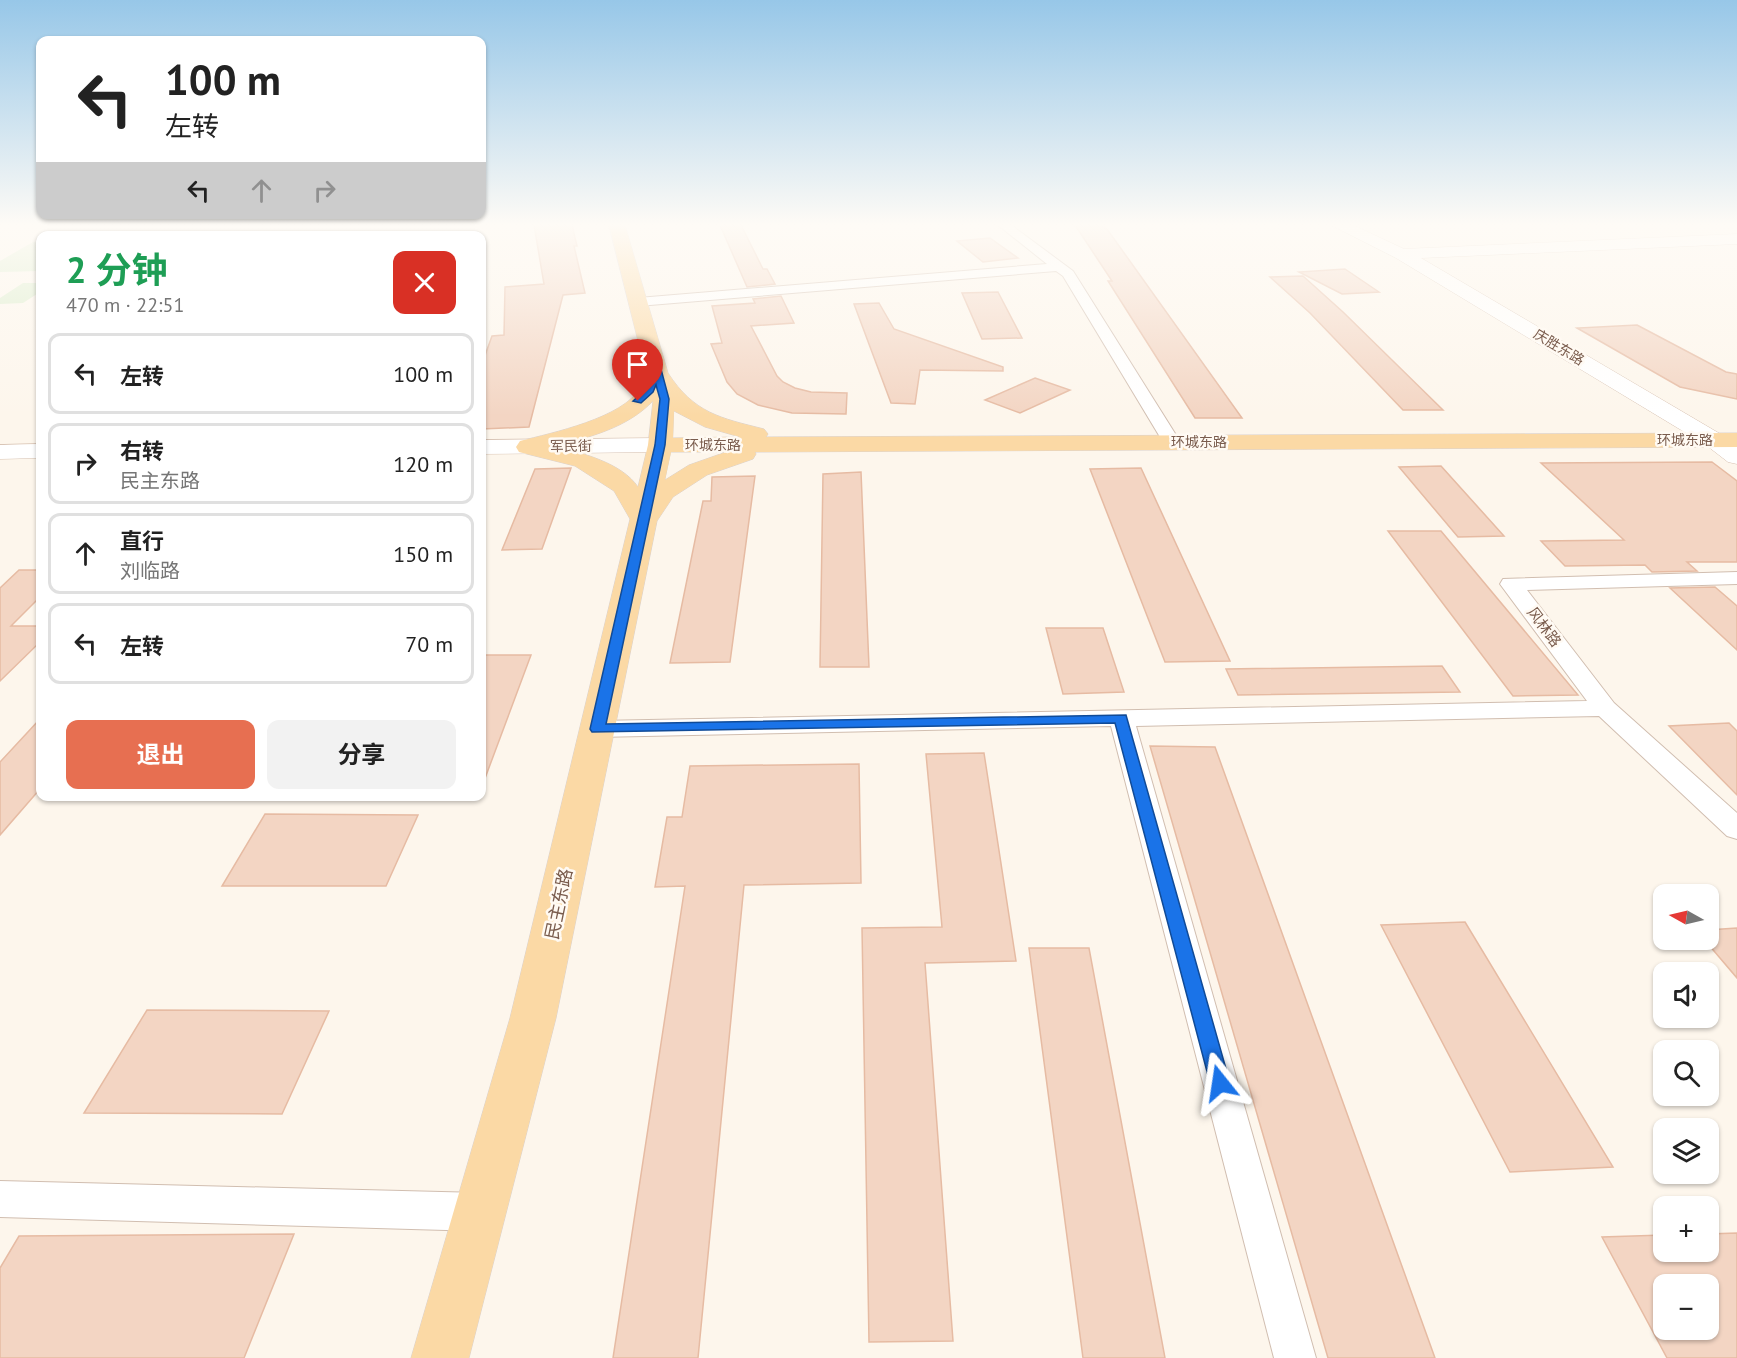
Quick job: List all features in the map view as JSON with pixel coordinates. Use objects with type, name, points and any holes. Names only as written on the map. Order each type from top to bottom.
[{"type":"main road","points":[[634,288],[664,391],[689,411],[731,429],[785,440],[847,444]]},
{"type":"main road","name":"庆胜东路","points":[[1462,288],[1726,440],[1737,457]]},
{"type":"main road","points":[[528,447],[583,432],[625,412],[650,390],[656,369]]},
{"type":"main road","name":"民主东路","points":[[440,1358],[533,1018],[644,520],[660,445],[664,399],[656,369]]},
{"type":"main road","name":"环城东路","points":[[660,445],[1726,440]]},
{"type":"main road","points":[[528,447],[584,461],[624,486],[644,520],[664,492],[698,470],[743,454],[784,447],[847,444]]},
{"type":"main road","name":"军民街","points":[[486,447],[660,445]]},
{"type":"main road","points":[[0,452],[36,452]]},
{"type":"street","points":[[638,302],[802,288]]},
{"type":"street","points":[[1077,288],[1172,443]]},
{"type":"street","name":"风林路","points":[[1737,578],[1511,584],[1605,708],[1737,829]]},
{"type":"street","points":[[597,729],[1605,708]]},
{"type":"street","points":[[1121,718],[1294,1358]]},
{"type":"street","points":[[0,1199],[481,1212]]},
{"type":"green space","points":[[15,288],[36,288],[36,295],[23,303],[0,304],[0,298]]},
{"type":"building","points":[[505,288],[584,288],[585,293],[563,295],[529,427],[486,429],[486,353],[492,336],[504,335]]},
{"type":"building","points":[[1113,288],[1149,288],[1242,418],[1195,418]]},
{"type":"building","points":[[1283,288],[1317,288],[1443,410],[1403,410],[1310,313]]},
{"type":"building","points":[[1331,288],[1374,288],[1379,292],[1342,294]]},
{"type":"building","points":[[998,292],[1022,338],[982,339],[962,293]]},
{"type":"building","points":[[781,296],[794,323],[751,326],[777,376],[795,388],[811,392],[847,393],[846,414],[792,413],[758,405],[737,394],[727,382],[711,344],[722,343],[712,306],[755,303],[753,299]]},
{"type":"building","points":[[879,303],[894,329],[1003,367],[1003,371],[920,370],[915,404],[891,403],[854,304]]},
{"type":"building","points":[[1637,325],[1726,372],[1737,374],[1737,399],[1680,387],[1577,328]]},
{"type":"building","points":[[1035,378],[1070,390],[1020,413],[985,400]]},
{"type":"building","points":[[1712,462],[1737,481],[1737,562],[1687,562],[1697,571],[1652,572],[1645,565],[1565,566],[1541,541],[1624,540],[1541,463]]},
{"type":"building","points":[[1441,466],[1504,536],[1458,537],[1399,467]]},
{"type":"building","points":[[571,468],[542,549],[502,550],[535,469]]},
{"type":"building","points":[[1141,468],[1230,661],[1165,662],[1090,469]]},
{"type":"building","points":[[861,472],[869,667],[820,667],[823,474]]},
{"type":"building","points":[[755,476],[730,662],[670,663],[703,501],[711,501],[712,477]]},
{"type":"building","points":[[1388,531],[1441,531],[1578,695],[1513,696]]},
{"type":"building","points":[[19,570],[36,570],[36,601],[11,626],[36,626],[36,646],[0,681],[0,588]]},
{"type":"building","points":[[1715,587],[1737,606],[1737,650],[1670,588]]},
{"type":"building","points":[[1046,628],[1103,628],[1124,692],[1063,694]]},
{"type":"building","points":[[486,655],[531,655],[486,776]]},
{"type":"building","points":[[1442,666],[1460,692],[1238,695],[1226,669]]},
{"type":"building","points":[[36,723],[36,794],[0,835],[0,762]]},
{"type":"building","points":[[1729,723],[1737,731],[1737,795],[1669,726]]},
{"type":"building","points":[[1150,746],[1215,747],[1435,1358],[1328,1358]]},
{"type":"building","points":[[984,753],[1016,961],[925,963],[953,1341],[869,1342],[862,928],[942,927],[926,754]]},
{"type":"building","points":[[859,764],[861,883],[744,885],[698,1358],[613,1358],[685,886],[655,887],[667,817],[682,817],[690,766]]},
{"type":"building","points":[[265,814],[418,815],[386,886],[222,886]]},
{"type":"building","points":[[1465,922],[1613,1167],[1510,1172],[1381,925]]},
{"type":"building","points":[[1737,928],[1737,978],[1713,950],[1719,950],[1719,929]]},
{"type":"building","points":[[1029,948],[1089,948],[1165,1358],[1083,1358]]},
{"type":"building","points":[[147,1010],[329,1011],[282,1114],[84,1113]]},
{"type":"building","points":[[1737,1233],[1737,1358],[1667,1358],[1657,1340],[1719,1340],[1719,1274],[1653,1274],[1653,1332],[1602,1237],[1653,1235],[1653,1262],[1719,1262],[1719,1234]]},
{"type":"building","points":[[294,1234],[244,1358],[0,1358],[0,1268],[19,1236]]},
{"type":"route","points":[[638,401],[650,390],[656,369],[664,399],[660,445],[597,729],[1121,718],[1220,1083]]}]
